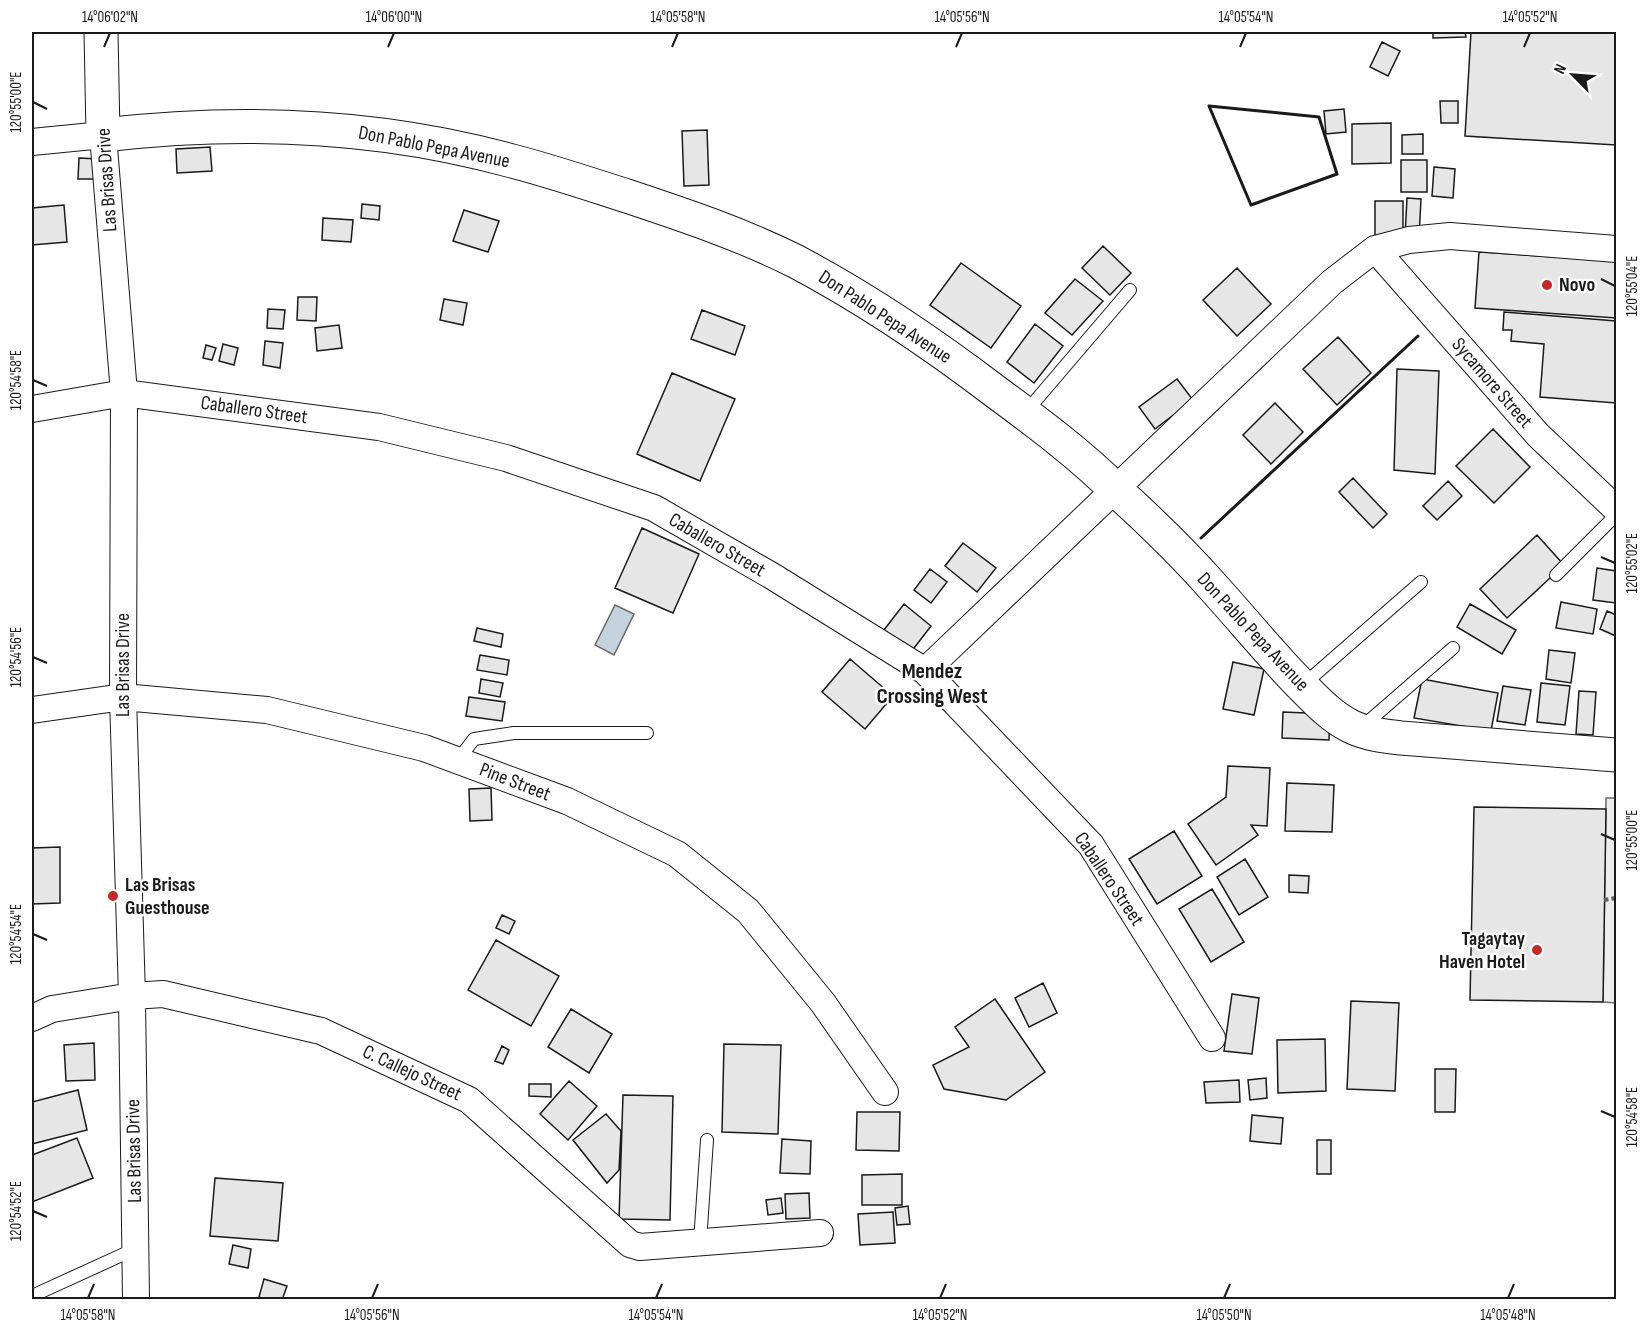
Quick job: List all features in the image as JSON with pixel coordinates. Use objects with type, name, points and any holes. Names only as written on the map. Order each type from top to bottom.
[{"type":"street","name":"Las Brisas Drive","points":[[100,32],[103,135],[124,393],[123,697],[132,996],[136,1299]]},
{"type":"street","name":"Don Pablo Pepa Avenue","points":[[32,142],[153,129],[237,126],[333,129],[376,134],[469,150],[522,164],[702,222],[766,247],[832,282],[920,338],[1025,413],[1116,490],[1212,586],[1265,648],[1339,720],[1359,730],[1401,738],[1617,755]]},
{"type":"street","points":[[925,671],[1332,282],[1375,249],[1409,240],[1450,237],[1617,249]]},
{"type":"street","name":"Sycamore Street","points":[[1375,249],[1538,435],[1617,510]]},
{"type":"street","name":"Caballero Street","points":[[32,409],[124,393],[378,427],[506,458],[654,508],[772,576],[925,671],[1091,844],[1212,1038]]},
{"type":"street","name":"Pine Street","points":[[32,710],[123,697],[267,710],[424,748],[567,801],[677,854],[748,911],[823,1002],[885,1092]]},
{"type":"street","name":"C. Callejo Street","points":[[32,1018],[52,1009],[132,996],[163,994],[321,1031],[469,1100],[630,1244],[640,1246],[820,1233]]},
{"type":"lane","points":[[1025,413],[1130,290]]},
{"type":"lane","points":[[1556,575],[1617,515]]},
{"type":"lane","points":[[1302,686],[1420,582]]},
{"type":"lane","points":[[1359,730],[1453,648]]},
{"type":"lane","points":[[458,760],[474,739],[514,733],[647,733]]},
{"type":"lane","points":[[700,1242],[707,1140]]},
{"type":"lane","points":[[32,1296],[135,1249]]},
{"type":"path","points":[[1604,900],[1617,898]]},
{"type":"shaded area","points":[[615,605],[634,614],[614,655],[595,645]]},
{"type":"shaded area","points":[[1606,798],[1616,798],[1616,1003],[1603,1002]]},
{"type":"building","points":[[1433,32],[1465,32],[1466,37],[1433,38]]},
{"type":"building","points":[[1471,32],[1616,32],[1616,145],[1465,136]]},
{"type":"building","points":[[1382,42],[1400,51],[1388,76],[1370,67]]},
{"type":"building","points":[[1440,101],[1458,101],[1458,123],[1441,123]]},
{"type":"building","points":[[1344,109],[1346,132],[1326,134],[1324,111]]},
{"type":"building","points":[[1391,123],[1391,163],[1352,164],[1352,124]]},
{"type":"building","points":[[707,130],[709,185],[684,186],[682,131]]},
{"type":"building","points":[[1423,134],[1423,154],[1402,154],[1402,135]]},
{"type":"building","points":[[210,147],[212,171],[177,173],[176,149]]},
{"type":"building","points":[[79,158],[98,159],[97,179],[78,179]]},
{"type":"building","points":[[1401,160],[1427,160],[1427,192],[1401,192]]},
{"type":"building","points":[[1434,167],[1455,169],[1453,198],[1432,196]]},
{"type":"building","points":[[1407,198],[1421,199],[1419,237],[1405,237]]},
{"type":"building","points":[[1375,201],[1403,201],[1403,245],[1375,245]]},
{"type":"building","points":[[362,204],[380,206],[379,220],[361,218]]},
{"type":"building","points":[[64,205],[67,242],[32,245],[32,208]]},
{"type":"building","points":[[464,210],[499,221],[488,252],[453,241]]},
{"type":"building","points":[[323,218],[353,220],[351,242],[322,240]]},
{"type":"building","points":[[1103,246],[1131,273],[1110,295],[1082,268]]},
{"type":"building","name":"Novo","points":[[1479,252],[1616,261],[1616,318],[1475,308]]},
{"type":"building","points":[[961,263],[1021,306],[991,348],[930,305]]},
{"type":"building","points":[[1237,268],[1271,304],[1237,336],[1203,300]]},
{"type":"building","points":[[1075,279],[1103,301],[1072,335],[1045,313]]},
{"type":"building","points":[[298,297],[317,297],[316,321],[297,320]]},
{"type":"building","points":[[444,299],[467,303],[463,325],[440,320]]},
{"type":"building","points":[[268,309],[285,310],[283,329],[267,328]]},
{"type":"building","points":[[702,310],[745,326],[735,355],[691,339]]},
{"type":"building","points":[[1504,312],[1616,321],[1616,403],[1540,397],[1544,344],[1511,341],[1512,330],[1503,330]]},
{"type":"building","points":[[1035,324],[1063,346],[1034,383],[1007,362]]},
{"type":"building","points":[[339,325],[342,348],[317,351],[315,328]]},
{"type":"building","points":[[1338,337],[1371,373],[1337,405],[1303,369]]},
{"type":"building","points":[[265,341],[283,343],[280,368],[263,365]]},
{"type":"building","points":[[223,344],[238,348],[234,365],[219,361]]},
{"type":"building","points":[[206,345],[216,348],[212,360],[203,358]]},
{"type":"building","points":[[1397,369],[1439,371],[1435,474],[1394,470]]},
{"type":"building","points":[[672,373],[735,399],[700,481],[637,454]]},
{"type":"building","points":[[1177,379],[1193,400],[1155,429],[1139,407]]},
{"type":"building","points":[[1275,403],[1303,432],[1271,464],[1243,435]]},
{"type":"building","points":[[1493,429],[1530,467],[1494,503],[1456,466]]},
{"type":"building","points":[[1353,478],[1387,514],[1373,528],[1339,492]]},
{"type":"building","points":[[1448,481],[1462,496],[1437,520],[1423,506]]},
{"type":"building","points":[[642,528],[699,554],[673,613],[615,588]]},
{"type":"building","points":[[1537,535],[1564,565],[1507,618],[1480,589]]},
{"type":"building","points":[[963,543],[996,568],[977,592],[945,566]]},
{"type":"building","points":[[1597,568],[1616,571],[1616,603],[1593,600]]},
{"type":"building","points":[[930,569],[947,582],[931,603],[914,590]]},
{"type":"building","points":[[1561,602],[1597,609],[1593,634],[1556,628]]},
{"type":"building","points":[[904,604],[931,626],[911,652],[884,630]]},
{"type":"building","points":[[1470,604],[1516,630],[1502,654],[1457,627]]},
{"type":"building","points":[[1607,611],[1616,615],[1616,636],[1600,629]]},
{"type":"building","points":[[477,628],[503,634],[501,647],[474,641]]},
{"type":"building","points":[[1549,650],[1575,653],[1571,683],[1546,679]]},
{"type":"building","points":[[480,655],[509,660],[507,675],[477,670]]},
{"type":"building","points":[[850,659],[893,696],[865,729],[822,692]]},
{"type":"building","points":[[1233,662],[1264,669],[1254,715],[1223,709]]},
{"type":"building","points":[[481,679],[503,683],[500,697],[479,693]]},
{"type":"building","points":[[1422,679],[1498,693],[1491,731],[1414,718]]},
{"type":"building","points":[[1541,683],[1570,686],[1565,725],[1537,722]]},
{"type":"building","points":[[1503,686],[1531,690],[1525,725],[1497,721]]},
{"type":"building","points":[[1579,691],[1596,692],[1593,735],[1576,734]]},
{"type":"building","points":[[469,697],[505,702],[502,721],[466,716]]},
{"type":"building","points":[[1283,712],[1330,714],[1329,740],[1282,738]]},
{"type":"building","points":[[1228,766],[1270,768],[1267,826],[1251,825],[1258,835],[1216,865],[1188,824],[1226,797]]},
{"type":"building","points":[[1287,783],[1334,785],[1332,832],[1285,831]]},
{"type":"building","points":[[491,788],[492,820],[470,821],[469,789]]},
{"type":"building","name":"Tagaytay Haven Hotel","points":[[1474,807],[1606,809],[1603,1002],[1470,1000]]},
{"type":"building","points":[[1174,831],[1202,876],[1157,904],[1129,859]]},
{"type":"building","points":[[60,847],[60,903],[32,904],[32,848]]},
{"type":"building","points":[[1245,859],[1268,897],[1239,915],[1217,877]]},
{"type":"building","points":[[1289,875],[1309,876],[1308,893],[1289,892]]},
{"type":"building","points":[[1212,889],[1244,942],[1211,962],[1179,909]]},
{"type":"building","points":[[502,915],[515,921],[509,934],[496,928]]},
{"type":"building","points":[[496,940],[559,976],[531,1026],[468,990]]},
{"type":"building","points":[[1043,983],[1057,1013],[1029,1027],[1015,998]]},
{"type":"building","points":[[1232,994],[1259,998],[1252,1054],[1224,1051]]},
{"type":"building","points":[[995,999],[1045,1072],[1006,1100],[944,1089],[933,1065],[969,1047],[955,1027]]},
{"type":"building","points":[[1351,1001],[1399,1003],[1395,1091],[1347,1089]]},
{"type":"building","points":[[571,1009],[612,1034],[589,1073],[548,1047]]},
{"type":"building","points":[[1325,1039],[1326,1091],[1278,1093],[1277,1040]]},
{"type":"building","points":[[94,1043],[95,1080],[66,1081],[64,1045]]},
{"type":"building","points":[[724,1044],[781,1045],[778,1134],[722,1132]]},
{"type":"building","points":[[502,1046],[509,1050],[503,1064],[495,1061]]},
{"type":"building","points":[[1435,1069],[1456,1069],[1455,1112],[1435,1112]]},
{"type":"building","points":[[1266,1078],[1267,1098],[1250,1100],[1248,1080]]},
{"type":"building","points":[[1239,1080],[1240,1102],[1206,1103],[1204,1082]]},
{"type":"building","points":[[569,1081],[597,1106],[568,1140],[540,1114]]},
{"type":"building","points":[[529,1084],[551,1084],[551,1097],[529,1096]]},
{"type":"building","points":[[78,1090],[87,1130],[32,1144],[32,1102]]},
{"type":"building","points":[[623,1095],[673,1096],[670,1220],[619,1219]]},
{"type":"building","points":[[857,1112],[900,1112],[899,1151],[856,1150]]},
{"type":"building","points":[[606,1114],[621,1131],[619,1170],[607,1183],[573,1140]]},
{"type":"building","points":[[1252,1115],[1283,1118],[1281,1144],[1250,1141]]},
{"type":"building","points":[[77,1138],[93,1178],[32,1202],[32,1155]]},
{"type":"building","points":[[782,1139],[811,1141],[810,1174],[780,1173]]},
{"type":"building","points":[[1317,1140],[1331,1140],[1331,1174],[1317,1174]]},
{"type":"building","points":[[902,1174],[902,1205],[862,1205],[862,1175]]},
{"type":"building","points":[[215,1178],[283,1183],[278,1241],[210,1236]]},
{"type":"building","points":[[809,1193],[810,1218],[786,1219],[785,1194]]},
{"type":"building","points":[[781,1198],[783,1213],[768,1215],[766,1200]]},
{"type":"building","points":[[908,1206],[910,1224],[897,1225],[895,1208]]},
{"type":"building","points":[[893,1212],[895,1243],[860,1245],[858,1214]]},
{"type":"building","points":[[233,1245],[251,1249],[248,1268],[229,1264]]},
{"type":"building","points":[[264,1279],[287,1286],[282,1300],[267,1300],[259,1297]]},
{"type":"wall","points":[[1209,106],[1319,117],[1337,174],[1251,205],[1209,106]]},
{"type":"wall","points":[[1201,538],[1418,336]]},
{"type":"place","name":"Novo","points":[[1547,285]]},
{"type":"place","name":"Las Brisas Guesthouse","points":[[113,896]]},
{"type":"place","name":"Tagaytay Haven Hotel","points":[[1537,950]]},
{"type":"district","name":"Mendez Crossing West","points":[[932,684]]}]
